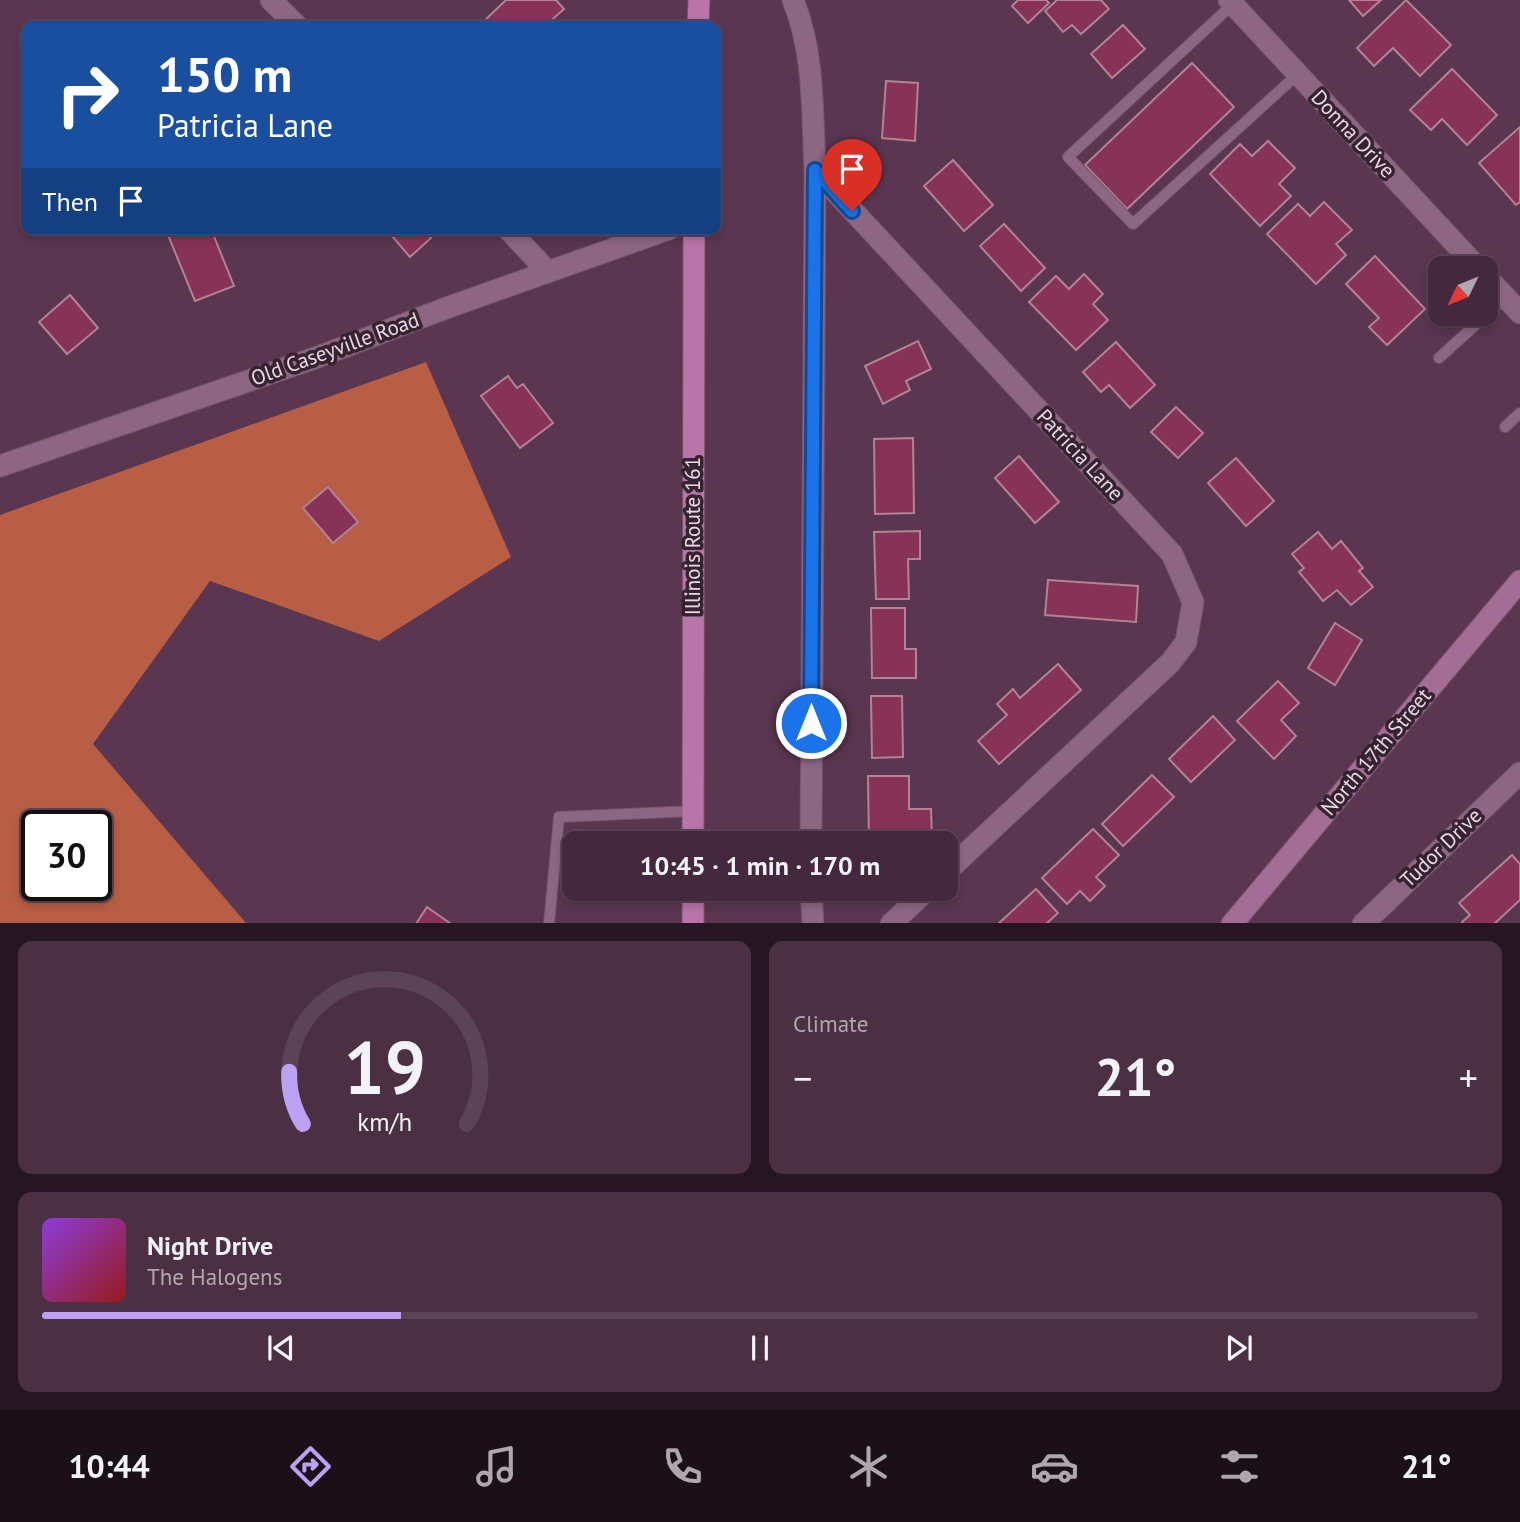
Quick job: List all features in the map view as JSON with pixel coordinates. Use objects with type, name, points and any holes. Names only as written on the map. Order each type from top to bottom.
[{"type":"main road","points":[[699,21],[702,1]]},
{"type":"main road","name":"Illinois Route 161","points":[[693,831],[694,235]]},
{"type":"main road","points":[[693,901],[693,923]]},
{"type":"street","points":[[271,0],[292,21]]},
{"type":"street","points":[[793,0],[810,58],[815,170],[811,831]]},
{"type":"street","name":"Donna Drive","points":[[1231,2],[1467,256]]},
{"type":"street","name":"Patricia Lane","points":[[815,170],[1172,554],[1193,602],[1186,642],[1170,663],[958,861]]},
{"type":"street","points":[[514,235],[548,272]]},
{"type":"street","name":"Old Caseyville Road","points":[[0,466],[315,358],[652,235]]},
{"type":"street","points":[[1498,289],[1513,305]]},
{"type":"street","name":"North 17th Street","points":[[1232,923],[1520,581]]},
{"type":"street","name":"Tudor Drive","points":[[1363,923],[1520,773]]},
{"type":"street","points":[[812,901],[813,923]]},
{"type":"street","points":[[891,923],[915,901]]},
{"type":"lane","points":[[1231,2],[1068,156],[1133,224],[1298,74]]},
{"type":"lane","points":[[1439,358],[1513,305]]},
{"type":"lane","points":[[1505,427],[1520,413]]},
{"type":"lane","points":[[549,923],[558,817],[693,811]]},
{"type":"shaded area","points":[[426,362],[511,557],[379,641],[210,581],[93,744],[246,923],[0,923],[0,515]]},
{"type":"building","points":[[506,0],[556,0],[564,9],[551,21],[484,21]]},
{"type":"building","points":[[1018,0],[1046,0],[1049,3],[1028,23],[1012,6]]},
{"type":"building","points":[[1057,0],[1101,0],[1109,9],[1081,34],[1072,25],[1063,32],[1045,11]]},
{"type":"building","points":[[1349,0],[1381,0],[1363,16]]},
{"type":"building","points":[[1406,0],[1451,45],[1420,76],[1393,48],[1374,66],[1357,48]]},
{"type":"building","points":[[1123,25],[1145,49],[1112,78],[1091,54]]},
{"type":"building","points":[[1192,63],[1234,107],[1127,209],[1085,165]]},
{"type":"building","points":[[1452,69],[1497,115],[1467,145],[1442,119],[1431,130],[1410,110]]},
{"type":"building","points":[[886,81],[918,83],[915,141],[882,138]]},
{"type":"building","points":[[1520,127],[1520,202],[1516,205],[1479,163]]},
{"type":"building","points":[[1268,141],[1295,168],[1279,184],[1291,196],[1260,226],[1210,174],[1240,144],[1252,156]]},
{"type":"building","points":[[953,160],[993,205],[964,231],[924,186]]},
{"type":"building","points":[[1324,202],[1352,230],[1336,244],[1346,255],[1316,284],[1267,234],[1298,204],[1310,216]]},
{"type":"building","points":[[1004,224],[1045,268],[1021,291],[980,246]]},
{"type":"building","points":[[168,235],[213,235],[234,286],[195,301]]},
{"type":"building","points":[[391,235],[428,235],[431,238],[410,257]]},
{"type":"building","points":[[1375,256],[1425,309],[1387,345],[1369,327],[1379,318],[1346,284]]},
{"type":"building","points":[[1084,274],[1103,294],[1093,304],[1108,320],[1076,350],[1029,302],[1056,276],[1069,289]]},
{"type":"building","points":[[70,295],[98,328],[67,354],[39,322]]},
{"type":"building","points":[[918,341],[931,369],[906,381],[910,390],[883,404],[865,366]]},
{"type":"building","points":[[1116,342],[1155,385],[1130,408],[1109,385],[1101,392],[1083,372]]},
{"type":"building","points":[[508,376],[517,388],[523,384],[553,423],[520,448],[481,396]]},
{"type":"building","points":[[1176,407],[1203,433],[1178,458],[1151,432]]},
{"type":"building","points":[[913,438],[914,513],[875,514],[874,439]]},
{"type":"building","points":[[1019,456],[1059,502],[1035,523],[995,478]]},
{"type":"building","points":[[1236,458],[1274,501],[1246,526],[1208,483]]},
{"type":"building","points":[[328,487],[358,522],[333,543],[303,508]]},
{"type":"building","points":[[920,531],[920,559],[908,559],[909,599],[876,599],[874,532]]},
{"type":"building","points":[[1318,532],[1332,549],[1341,541],[1363,568],[1359,571],[1373,587],[1351,605],[1337,590],[1323,601],[1299,572],[1304,568],[1292,554]]},
{"type":"building","points":[[1048,580],[1138,586],[1136,622],[1045,615]]},
{"type":"building","points":[[871,608],[905,608],[905,649],[916,649],[916,678],[872,678]]},
{"type":"building","points":[[1335,623],[1362,640],[1335,685],[1308,668]]},
{"type":"building","points":[[1058,664],[1081,690],[999,764],[978,741],[1007,715],[997,704],[1013,689],[1020,698]]},
{"type":"building","points":[[1278,681],[1299,703],[1281,720],[1296,736],[1274,759],[1237,721]]},
{"type":"building","points":[[871,696],[902,696],[903,757],[872,758]]},
{"type":"building","points":[[1213,716],[1235,740],[1191,782],[1169,759]]},
{"type":"building","points":[[1152,775],[1174,797],[1123,846],[1102,824]]},
{"type":"building","points":[[868,776],[909,776],[909,809],[931,809],[932,831],[869,831]]},
{"type":"building","points":[[1093,829],[1119,855],[1096,877],[1105,886],[1090,901],[1080,891],[1067,904],[1042,878]]},
{"type":"building","points":[[1512,855],[1520,864],[1520,900],[1495,923],[1462,923],[1470,915],[1459,903]]},
{"type":"building","points":[[1036,889],[1058,913],[1047,923],[999,923]]},
{"type":"building","points":[[427,907],[450,923],[417,923]]},
{"type":"route","points":[[811,723],[815,170],[852,211]]}]
